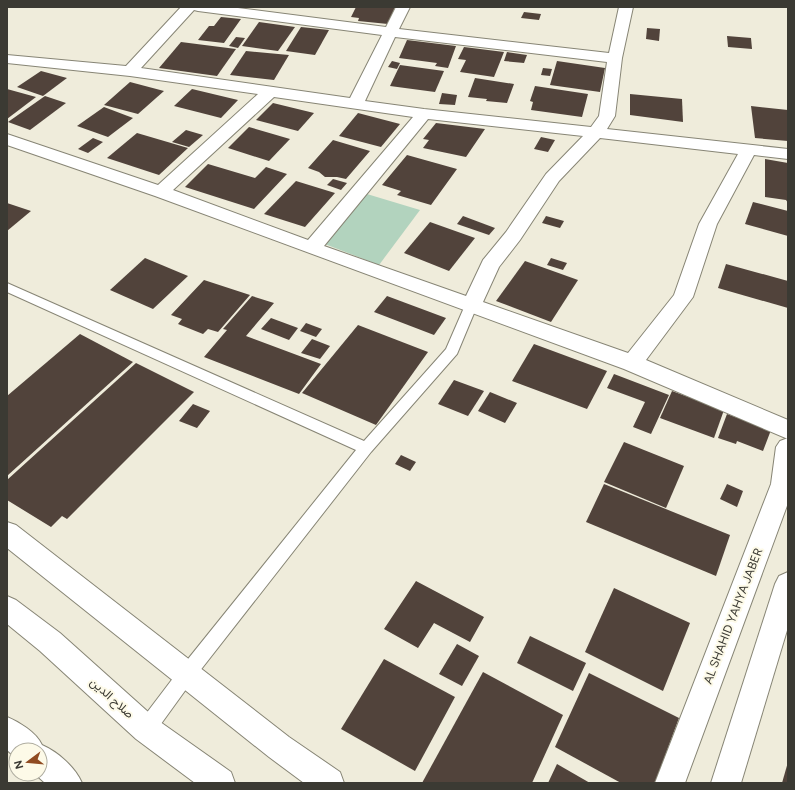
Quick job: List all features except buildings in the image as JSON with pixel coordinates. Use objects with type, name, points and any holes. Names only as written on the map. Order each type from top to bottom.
[{"type":"main road","points":[[130,70],[189,7]]},
{"type":"main road","points":[[198,7],[391,32],[615,58]]},
{"type":"main road","points":[[355,104],[403,7]]},
{"type":"main road","points":[[471,306],[490,265],[513,236],[552,178],[596,133],[607,116],[615,58],[626,7]]},
{"type":"main road","points":[[7,59],[130,70],[424,114],[788,154]]},
{"type":"main road","points":[[161,192],[270,92]]},
{"type":"main road","points":[[312,248],[424,114]]},
{"type":"main road","points":[[7,139],[161,192],[471,306],[632,363],[788,430]]},
{"type":"main road","points":[[632,363],[682,297],[708,224],[748,150]]},
{"type":"main road","name":"AL SHAHID YAHYA JABER","points":[[670,783],[783,484],[788,447]]},
{"type":"main road","points":[[7,533],[186,675],[279,747],[329,783]]},
{"type":"main road","points":[[726,783],[788,584]]},
{"type":"main road","name":"صلاح الدين","points":[[7,608],[50,642],[146,729],[220,783]]},
{"type":"main road","points":[[7,731],[20,742]]},
{"type":"main road","points":[[48,766],[67,783]]},
{"type":"lane","points":[[7,287],[366,448]]},
{"type":"lane","points":[[146,729],[186,675],[366,448],[452,351],[471,306]]},
{"type":"green space","points":[[357,191],[420,210],[379,265],[317,241]]}]
